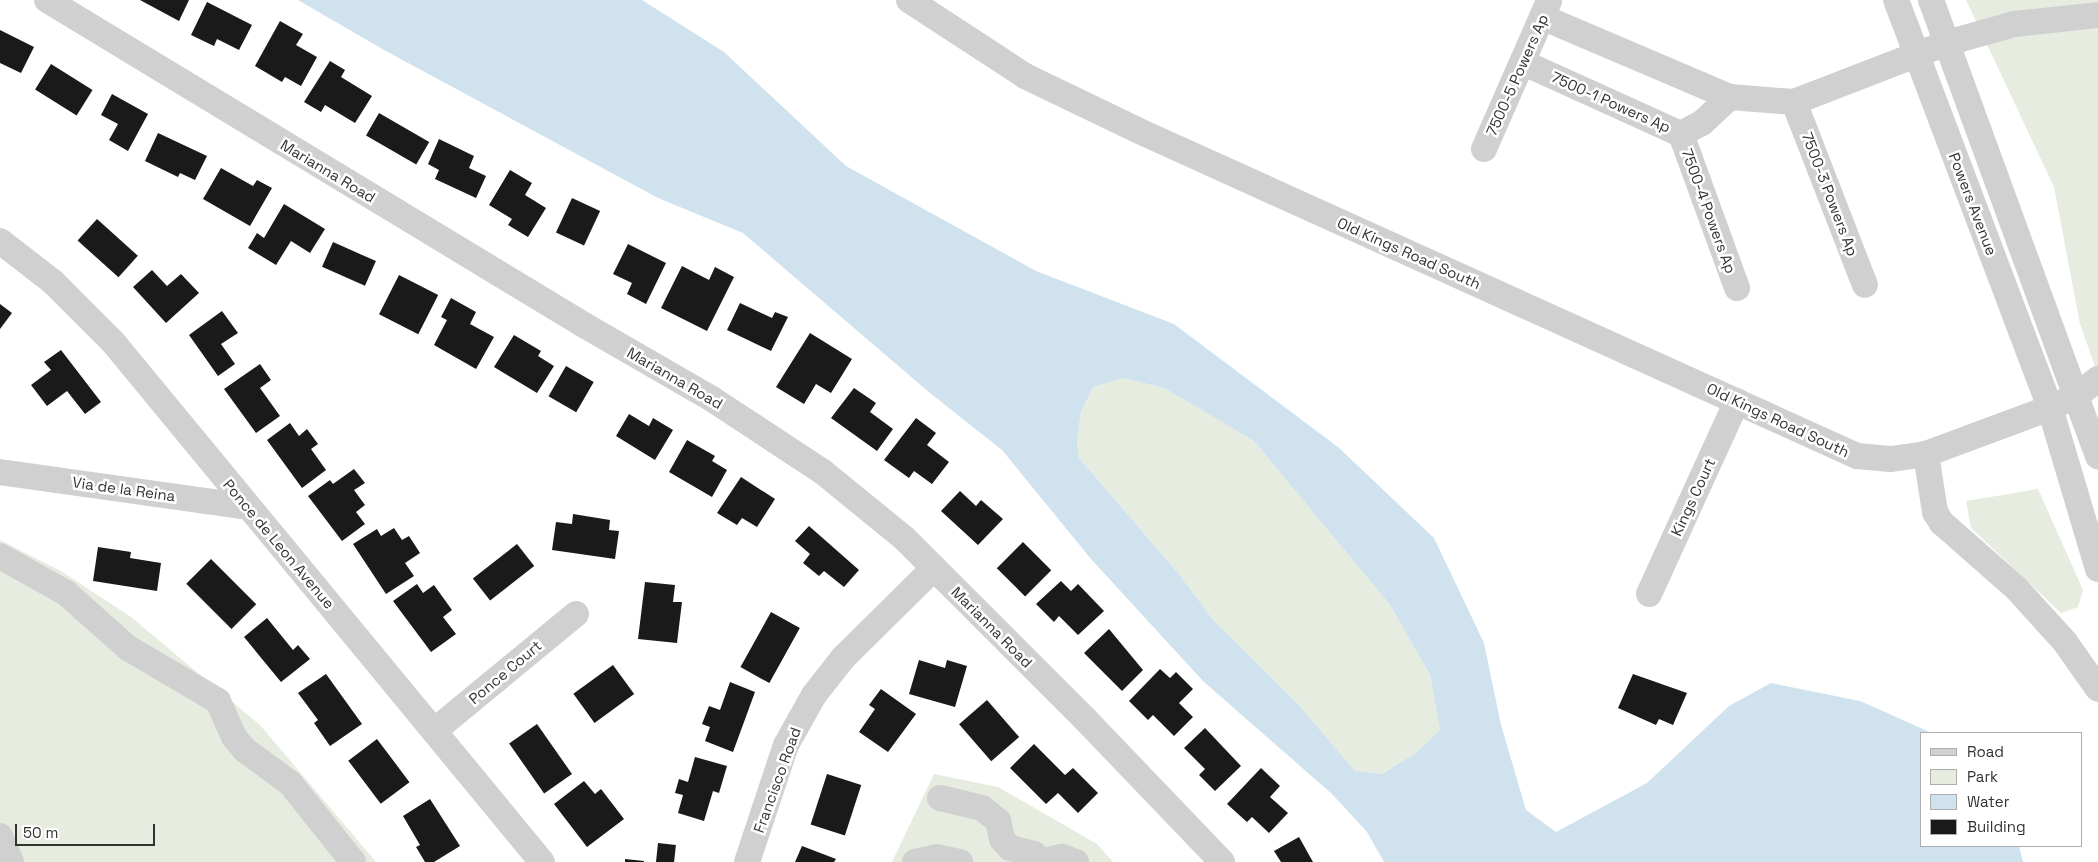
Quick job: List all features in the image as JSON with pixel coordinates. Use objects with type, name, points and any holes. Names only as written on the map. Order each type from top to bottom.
[{"type":"street","name":"Marianna Road","points":[[47,0],[769,435],[854,495],[934,568],[1222,862]]},
{"type":"street","name":"Old Kings Road South","points":[[909,0],[1025,76],[1857,456],[1891,459],[1926,454],[2050,408],[2078,395],[2098,379]]},
{"type":"street","name":"Powers Avenue","points":[[1896,0],[2050,408]]},
{"type":"street","name":"Powers Avenue","points":[[1931,0],[2078,395]]},
{"type":"street","points":[[1546,8],[1730,97],[1794,102],[1947,43],[2014,24],[2098,15]]},
{"type":"street","name":"7500-5 Powers Ap","points":[[1484,149],[1546,8]]},
{"type":"street","name":"7500-1 Powers Ap","points":[[1522,62],[1681,134],[1702,123],[1730,97]]},
{"type":"street","name":"7500-3 Powers Ap","points":[[1794,102],[1865,285]]},
{"type":"street","name":"7500-4 Powers Ap","points":[[1681,134],[1737,288]]},
{"type":"street","name":"Ponce de Leon Avenue","points":[[0,242],[87,313],[542,862]]},
{"type":"street","points":[[2078,395],[2098,456]]},
{"type":"street","name":"Kings Court","points":[[1649,594],[1737,401]]},
{"type":"street","points":[[2050,408],[2098,569]]},
{"type":"street","points":[[1926,454],[1935,512],[1942,523],[2017,589],[2065,642],[2098,689]]},
{"type":"street","name":"Via de la Reina","points":[[0,472],[248,507]]},
{"type":"street","points":[[0,556],[66,593],[128,648],[218,702],[234,737],[245,750],[290,783],[353,862]]},
{"type":"street","name":"Francisco Road","points":[[747,862],[786,745],[810,701],[843,658],[934,568]]},
{"type":"street","name":"Ponce Court","points":[[434,730],[576,614]]},
{"type":"street","points":[[940,798],[982,808],[998,821],[1002,840],[1010,848],[1034,854],[1040,861],[1062,857],[1076,862]]},
{"type":"street","points":[[0,836],[11,862]]},
{"type":"street","points":[[915,862],[936,857],[960,862]]},
{"type":"green space","points":[[1966,0],[2098,0],[2098,375],[2080,324],[2054,187]]},
{"type":"green space","points":[[1123,378],[1164,388],[1254,441],[1390,605],[1430,675],[1440,730],[1417,752],[1382,774],[1355,771],[1297,703],[1214,621],[1179,574],[1079,458],[1077,441],[1081,412],[1093,387]]},
{"type":"green space","points":[[2038,489],[2083,590],[2078,607],[2061,613],[1971,528],[1966,501]]},
{"type":"green space","points":[[0,540],[61,571],[131,617],[260,725],[376,862],[0,862]]},
{"type":"green space","points":[[934,774],[998,787],[1097,844],[1113,862],[892,862]]},
{"type":"water","points":[[298,0],[642,0],[724,52],[846,166],[1036,271],[1174,324],[1338,447],[1434,538],[1484,643],[1501,725],[1526,810],[1556,832],[1647,783],[1729,706],[1771,683],[1860,701],[1930,732],[1920,732],[1920,847],[2019,847],[2023,862],[1384,862],[1367,832],[1332,794],[1203,681],[1091,559],[1002,450],[930,393],[743,233],[658,198],[384,50]],"holes":[[[1123,378],[1164,388],[1254,441],[1390,605],[1430,675],[1440,730],[1417,752],[1382,774],[1355,771],[1297,703],[1214,621],[1179,574],[1079,458],[1077,441],[1081,412],[1093,387]]]},
{"type":"building","points":[[140,0],[189,0],[179,21]]},
{"type":"building","points":[[207,2],[252,25],[239,50],[217,39],[214,46],[191,35]]},
{"type":"building","points":[[280,21],[303,34],[296,45],[317,57],[301,86],[285,77],[282,82],[255,66]]},
{"type":"building","points":[[0,30],[34,47],[21,73],[0,63]]},
{"type":"building","points":[[330,61],[345,70],[341,77],[372,96],[355,123],[325,105],[321,112],[304,102]]},
{"type":"building","points":[[51,64],[93,90],[77,115],[35,89]]},
{"type":"building","points":[[112,94],[148,114],[128,151],[109,140],[118,124],[101,115]]},
{"type":"building","points":[[379,113],[429,142],[416,165],[366,136]]},
{"type":"building","points":[[158,133],[207,156],[195,180],[180,173],[178,177],[145,161]]},
{"type":"building","points":[[439,139],[474,156],[469,168],[486,176],[476,198],[435,179],[439,170],[428,164]]},
{"type":"building","points":[[221,168],[253,186],[257,180],[272,188],[250,226],[203,199]]},
{"type":"building","points":[[510,170],[532,183],[525,195],[546,208],[528,237],[508,225],[512,219],[489,205]]},
{"type":"building","points":[[572,198],[600,211],[584,246],[556,232]]},
{"type":"building","points":[[284,204],[325,229],[310,253],[291,241],[276,265],[248,248],[257,233],[264,238]]},
{"type":"building","points":[[97,219],[138,256],[118,277],[78,241]]},
{"type":"building","points":[[333,242],[376,261],[365,286],[322,267]]},
{"type":"building","points":[[628,244],[666,263],[646,304],[627,294],[632,283],[613,274]]},
{"type":"building","points":[[682,266],[709,280],[715,267],[734,277],[707,331],[661,308]]},
{"type":"building","points":[[152,270],[167,286],[181,274],[199,293],[166,323],[133,287]]},
{"type":"building","points":[[399,275],[438,295],[418,334],[379,314]]},
{"type":"building","points":[[451,298],[476,312],[470,324],[494,337],[476,369],[434,345],[447,320],[441,317]]},
{"type":"building","points":[[740,303],[772,318],[775,312],[788,317],[771,351],[727,330]]},
{"type":"building","points":[[0,304],[12,313],[0,329]]},
{"type":"building","points":[[222,311],[238,333],[221,344],[235,364],[218,376],[189,335]]},
{"type":"building","points":[[810,333],[852,359],[831,393],[816,384],[804,404],[776,387]]},
{"type":"building","points":[[514,335],[541,351],[538,356],[554,366],[537,393],[494,367]]},
{"type":"building","points":[[61,350],[101,402],[85,414],[67,391],[47,406],[31,385],[51,370],[44,362]]},
{"type":"building","points":[[260,364],[271,380],[260,388],[280,416],[256,433],[224,389]]},
{"type":"building","points":[[566,366],[594,382],[576,412],[548,396]]},
{"type":"building","points":[[854,388],[876,403],[870,412],[893,429],[877,451],[831,418]]},
{"type":"building","points":[[629,414],[649,426],[653,418],[673,430],[655,460],[616,436]]},
{"type":"building","points":[[916,418],[936,433],[927,445],[949,462],[932,484],[914,471],[909,478],[884,460]]},
{"type":"building","points":[[290,423],[299,436],[307,429],[318,444],[311,449],[326,470],[302,488],[267,440]]},
{"type":"building","points":[[687,440],[715,456],[712,461],[727,470],[712,497],[669,472]]},
{"type":"building","points":[[354,469],[365,483],[354,490],[365,505],[356,512],[365,524],[342,541],[308,496],[330,480],[333,484]]},
{"type":"building","points":[[741,477],[775,499],[757,527],[742,518],[737,525],[717,513]]},
{"type":"building","points":[[960,491],[976,506],[981,500],[1003,519],[978,545],[941,511]]},
{"type":"building","points":[[573,514],[610,520],[609,530],[619,531],[615,559],[552,550],[556,522],[572,524]]},
{"type":"building","points":[[809,526],[859,570],[844,587],[824,571],[819,576],[803,563],[810,554],[795,541]]},
{"type":"building","points":[[394,528],[402,540],[409,536],[420,553],[405,563],[414,576],[386,594],[353,544],[377,529],[381,536]]},
{"type":"building","points":[[1023,542],[1051,570],[1025,596],[997,568]]},
{"type":"building","points":[[517,544],[534,566],[490,601],[473,578]]},
{"type":"building","points":[[98,547],[131,552],[130,558],[161,563],[157,591],[93,581]]},
{"type":"building","points":[[211,559],[256,604],[232,629],[186,584]]},
{"type":"building","points":[[1061,581],[1071,591],[1078,584],[1104,611],[1078,635],[1059,616],[1054,622],[1036,604]]},
{"type":"building","points":[[645,582],[675,585],[673,602],[682,602],[677,643],[638,639]]},
{"type":"building","points":[[417,584],[423,593],[434,585],[452,610],[443,617],[456,634],[431,652],[393,601]]},
{"type":"building","points":[[771,612],[800,628],[769,683],[740,667]]},
{"type":"building","points":[[267,618],[293,650],[298,645],[310,659],[281,682],[244,637]]},
{"type":"building","points":[[1109,629],[1143,670],[1122,691],[1084,653]]},
{"type":"building","points":[[919,660],[945,668],[947,660],[967,666],[955,707],[909,694]]},
{"type":"building","points":[[613,665],[634,694],[595,723],[573,694]]},
{"type":"building","points":[[1160,669],[1170,678],[1176,672],[1193,689],[1179,703],[1193,717],[1174,736],[1153,715],[1148,720],[1129,701]]},
{"type":"building","points":[[326,674],[362,724],[330,746],[314,723],[318,720],[298,693]]},
{"type":"building","points":[[1633,674],[1687,693],[1673,725],[1659,719],[1656,725],[1618,708]]},
{"type":"building","points":[[730,682],[755,692],[733,752],[705,741],[710,727],[702,724],[709,706],[720,710]]},
{"type":"building","points":[[881,689],[916,714],[888,752],[859,732],[875,709],[869,705]]},
{"type":"building","points":[[987,700],[1019,737],[991,761],[959,724]]},
{"type":"building","points":[[537,724],[572,774],[544,793],[509,744]]},
{"type":"building","points":[[1205,728],[1241,766],[1215,791],[1199,775],[1205,769],[1184,748]]},
{"type":"building","points":[[377,739],[409,782],[381,804],[348,761]]},
{"type":"building","points":[[1034,744],[1065,775],[1073,768],[1098,793],[1078,813],[1058,793],[1046,804],[1010,768]]},
{"type":"building","points":[[695,757],[727,766],[719,793],[713,791],[704,821],[678,813],[683,795],[675,793],[679,779],[688,782]]},
{"type":"building","points":[[1261,768],[1280,786],[1270,797],[1288,813],[1269,833],[1252,817],[1247,822],[1227,804]]},
{"type":"building","points":[[827,774],[861,785],[845,836],[811,824]]},
{"type":"building","points":[[584,781],[595,794],[601,789],[624,819],[587,847],[554,804]]},
{"type":"building","points":[[430,799],[460,846],[434,862],[425,862],[416,847],[420,845],[403,816]]},
{"type":"building","points":[[1299,837],[1313,862],[1281,862],[1274,851]]},
{"type":"building","points":[[658,843],[676,845],[674,862],[656,862]]},
{"type":"building","points":[[802,846],[836,859],[834,862],[795,862]]},
{"type":"building","points":[[625,859],[644,861],[644,862],[625,862]]}]
